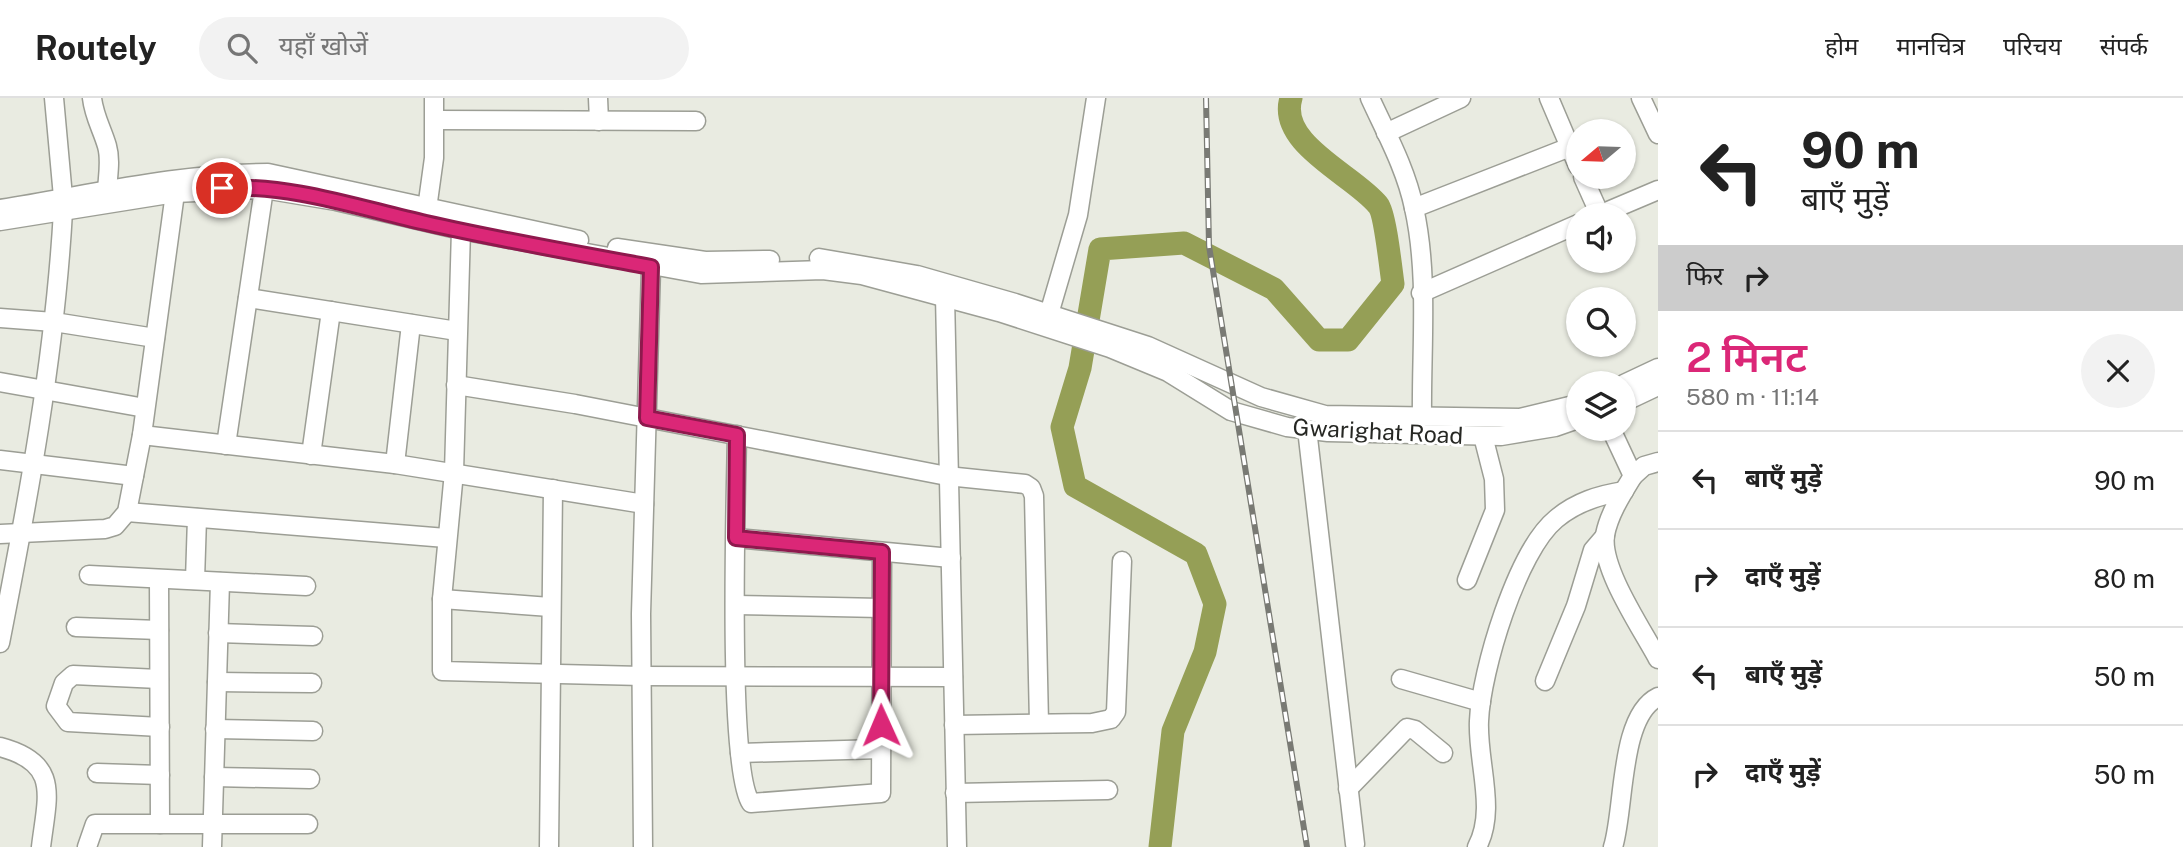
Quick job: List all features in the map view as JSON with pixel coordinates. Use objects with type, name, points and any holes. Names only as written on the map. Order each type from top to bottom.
[{"type":"street","points":[[0,639],[21,535],[54,322],[63,204],[54,98]]},
{"type":"street","points":[[92,98],[95,117],[107,145],[107,190]]},
{"type":"street","points":[[426,215],[432,181],[434,98]]},
{"type":"street","points":[[598,98],[599,121]]},
{"type":"street","points":[[1056,321],[1078,215],[1096,98]]},
{"type":"street","points":[[1370,98],[1414,208],[1420,242],[1422,417]]},
{"type":"street","points":[[1386,133],[1461,98]]},
{"type":"street","points":[[1549,98],[1566,138]]},
{"type":"street","points":[[1642,98],[1658,134]]},
{"type":"street","points":[[435,120],[696,121]]},
{"type":"street","points":[[1414,208],[1566,149]]},
{"type":"street","points":[[0,220],[107,190],[229,173],[268,173],[426,215],[461,230],[651,267],[730,275],[823,270],[862,275],[1056,321]]},
{"type":"street","points":[[0,209],[264,188],[705,261],[819,258],[846,260],[917,275],[1056,321],[1292,408],[1325,415],[1520,418],[1566,407]]},
{"type":"street","points":[[226,445],[264,188]]},
{"type":"street","points":[[1627,203],[1658,190]]},
{"type":"street","points":[[0,534],[105,529],[116,526],[127,512],[142,435],[176,193]]},
{"type":"street","points":[[1421,293],[1566,229]]},
{"type":"street","points":[[461,230],[454,472],[442,598],[442,671],[642,676],[953,677]]},
{"type":"street","points":[[643,847],[644,504],[651,267]]},
{"type":"street","points":[[944,296],[957,847]]},
{"type":"street","points":[[248,298],[457,331]]},
{"type":"street","points":[[311,455],[331,311]]},
{"type":"street","points":[[0,318],[54,322],[155,338]]},
{"type":"street","points":[[396,464],[411,324]]},
{"type":"street","name":"Gwarighat Road","points":[[1114,342],[1250,418],[1307,429],[1483,436],[1526,432],[1566,422]]},
{"type":"street","points":[[1636,378],[1658,368]]},
{"type":"street","points":[[0,382],[145,408]]},
{"type":"street","points":[[456,385],[647,418],[947,476],[1025,484],[1031,488],[1038,723]]},
{"type":"street","points":[[1636,396],[1658,386]]},
{"type":"street","points":[[1307,429],[1355,844]]},
{"type":"street","points":[[142,435],[396,464],[644,504]]},
{"type":"street","points":[[737,435],[737,676],[740,753],[746,796],[751,803],[759,805],[881,793],[882,552]]},
{"type":"street","points":[[1467,580],[1494,510],[1494,479],[1483,436]]},
{"type":"street","points":[[1615,441],[1629,484]]},
{"type":"street","points":[[0,460],[134,476]]},
{"type":"street","points":[[1545,681],[1576,606],[1593,550],[1605,536],[1629,484],[1644,466],[1658,461]]},
{"type":"street","points":[[1477,847],[1486,823],[1479,722],[1481,702],[1498,632],[1524,564],[1538,539],[1553,521],[1568,510],[1629,484]]},
{"type":"street","points":[[549,847],[553,489]]},
{"type":"street","points":[[127,512],[446,538]]},
{"type":"street","points":[[195,580],[197,518]]},
{"type":"street","points":[[1605,536],[1607,558],[1612,570],[1658,659]]},
{"type":"street","points":[[736,538],[951,558]]},
{"type":"street","points":[[954,725],[1092,723],[1111,719],[1116,712],[1122,561]]},
{"type":"street","points":[[89,575],[306,586]]},
{"type":"street","points":[[159,579],[160,824]]},
{"type":"street","points":[[212,847],[220,582]]},
{"type":"street","points":[[442,598],[550,607]]},
{"type":"street","points":[[736,605],[881,608]]},
{"type":"street","points":[[76,627],[159,630]]},
{"type":"street","points":[[218,633],[313,636]]},
{"type":"street","points":[[159,679],[72,675],[64,683],[56,706],[68,722],[160,727]]},
{"type":"street","points":[[1401,679],[1481,702]]},
{"type":"street","points":[[217,682],[312,682]]},
{"type":"street","points":[[1613,847],[1634,727],[1647,705],[1658,697]]},
{"type":"street","points":[[1348,789],[1407,728],[1415,730],[1443,753]]},
{"type":"street","points":[[215,729],[313,731]]},
{"type":"street","points":[[0,747],[21,752],[41,768],[47,783],[41,847]]},
{"type":"street","points":[[740,753],[881,749]]},
{"type":"street","points":[[97,774],[160,775]]},
{"type":"street","points":[[214,777],[310,779]]},
{"type":"street","points":[[955,793],[1108,790]]},
{"type":"street","points":[[87,847],[95,824],[308,824]]},
{"type":"waterway","points":[[1160,847],[1173,731],[1205,652],[1215,604],[1196,554],[1075,486],[1062,427],[1080,368],[1100,249],[1184,243],[1274,289],[1319,340],[1348,340],[1393,284],[1381,210],[1367,194],[1306,144],[1295,130],[1290,115],[1291,98]]},
{"type":"railway","points":[[1206,98],[1209,246],[1307,847]]},
{"type":"route","points":[[222,188],[264,188],[336,201],[424,223],[651,267],[647,418],[737,435],[736,538],[882,552],[881,725]]}]
